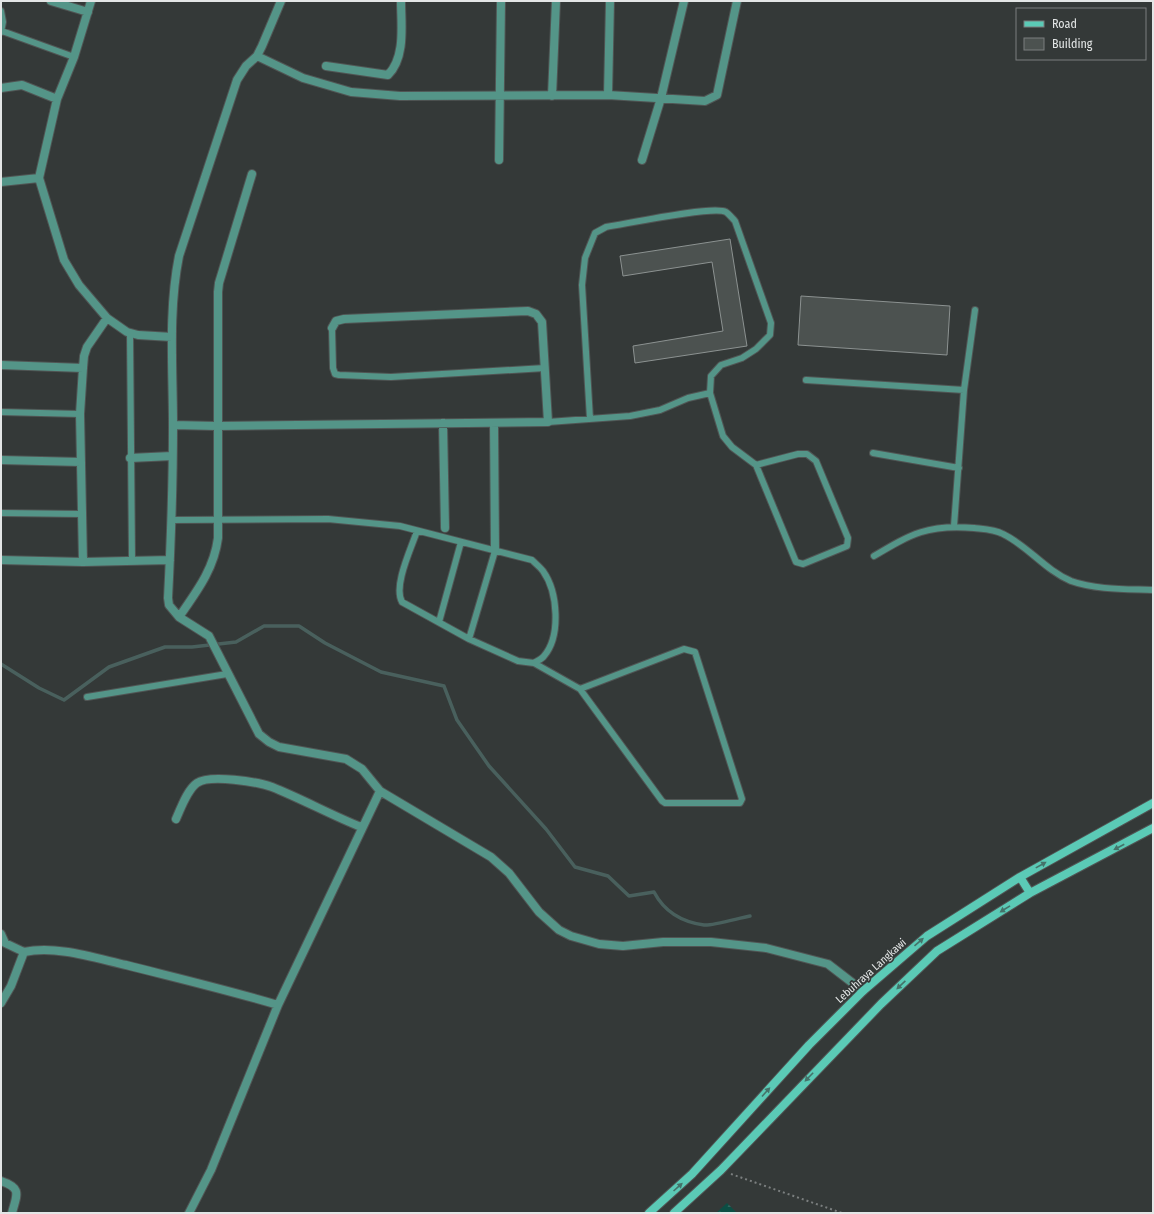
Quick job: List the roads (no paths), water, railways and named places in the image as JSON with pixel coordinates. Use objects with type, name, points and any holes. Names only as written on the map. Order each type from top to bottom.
[{"type":"main road","name":"Lebuhraya Langkawi","points":[[649,1213],[692,1174],[809,1045],[863,991],[927,936],[1020,877],[1153,802]]},
{"type":"main road","points":[[674,1213],[721,1170],[870,1015],[937,951],[1030,894],[1153,828]]},
{"type":"main road","points":[[1020,877],[1030,894]]},
{"type":"street","points":[[51,1],[88,12]]},
{"type":"street","points":[[91,1],[74,57],[57,99],[39,178],[64,260],[79,285],[107,318],[130,333],[138,335],[172,337]]},
{"type":"street","points":[[281,1],[257,56],[246,66],[237,80],[179,256],[175,274],[172,337],[173,425],[169,605],[179,617],[209,636],[227,674],[259,734],[269,742],[279,747],[346,759],[362,768],[380,791],[491,857],[509,873],[539,912],[559,930],[571,936],[599,944],[623,946],[663,942],[711,942],[766,948],[828,964],[863,991]]},
{"type":"street","points":[[326,66],[388,75],[395,68],[400,50],[402,1]]},
{"type":"street","points":[[499,160],[501,1]]},
{"type":"street","points":[[552,96],[556,1]]},
{"type":"street","points":[[608,95],[610,1]]},
{"type":"street","points":[[642,160],[661,98],[684,1]]},
{"type":"street","points":[[257,56],[304,78],[351,92],[400,96],[608,95],[705,101],[717,95],[737,1]]},
{"type":"street","points":[[1,88],[22,85],[57,99]]},
{"type":"street","points":[[179,617],[202,584],[214,561],[218,538],[217,426],[219,283],[252,174]]},
{"type":"street","points":[[1,182],[39,178]]},
{"type":"street","points":[[173,425],[217,426],[548,422],[542,322],[536,314],[528,311],[344,319],[336,321],[332,328]]},
{"type":"street","points":[[83,562],[80,414],[82,368],[87,347],[107,318]]},
{"type":"street","points":[[1,365],[82,368]]},
{"type":"street","points":[[494,422],[495,551]]},
{"type":"street","points":[[443,423],[445,528]]},
{"type":"street","points":[[130,458],[172,456]]},
{"type":"street","points":[[1,460],[81,462]]},
{"type":"street","points":[[1,560],[83,562],[170,560]]},
{"type":"street","points":[[176,820],[188,794],[197,783],[206,780],[219,779],[271,787],[361,827]]},
{"type":"street","points":[[189,1213],[211,1170],[278,1005],[361,827],[380,791]]},
{"type":"street","points":[[1,934],[3,943],[24,952],[46,949],[101,960],[211,985],[278,1005]]},
{"type":"street","points":[[1,1003],[11,986],[24,952]]},
{"type":"street","points":[[1,1181],[13,1185],[16,1189],[17,1195],[12,1213]]},
{"type":"lane","points":[[1,11],[3,22],[1,32],[74,57]]},
{"type":"lane","points":[[590,419],[582,285],[586,258],[595,233],[606,227],[714,210],[726,212],[735,221],[771,323],[770,335],[756,349],[742,358],[721,365],[711,376],[710,393],[723,436],[732,447],[756,465],[796,562],[803,564],[847,546],[848,538],[816,461],[807,454],[798,454],[756,465]]},
{"type":"lane","points":[[954,526],[964,390],[975,310]]},
{"type":"lane","points":[[332,328],[333,368],[335,374],[339,375],[391,377],[545,368]]},
{"type":"lane","points":[[130,333],[132,560]]},
{"type":"lane","points":[[806,380],[964,390]]},
{"type":"lane","points":[[548,422],[630,416],[660,410],[688,398],[710,393]]},
{"type":"lane","points":[[1,412],[80,414]]},
{"type":"lane","points":[[873,453],[958,468]]},
{"type":"lane","points":[[1,513],[82,514]]},
{"type":"lane","points":[[171,520],[328,519],[400,526],[532,560],[543,572],[553,592],[557,620],[550,644],[544,656],[534,663]]},
{"type":"lane","points":[[874,556],[910,535],[936,528],[954,526],[990,529],[1004,534],[1050,568],[1072,581],[1101,587],[1153,590]]},
{"type":"lane","points":[[417,531],[400,582],[399,596],[402,602],[407,606],[518,661],[534,663],[580,690],[662,801],[666,803],[740,803],[742,799],[695,652],[684,648],[580,690]]},
{"type":"lane","points":[[439,622],[461,542]]},
{"type":"lane","points":[[470,638],[495,551]]},
{"type":"lane","points":[[87,697],[227,674]]},
{"type":"waterway","points":[[1,664],[39,688],[64,700],[109,667],[165,647],[192,647],[236,642],[264,626],[299,626],[325,643],[381,672],[444,686],[457,720],[489,766],[546,829],[575,867],[608,876],[629,896],[654,892],[668,910],[681,918],[696,924],[713,924],[750,916]]}]
